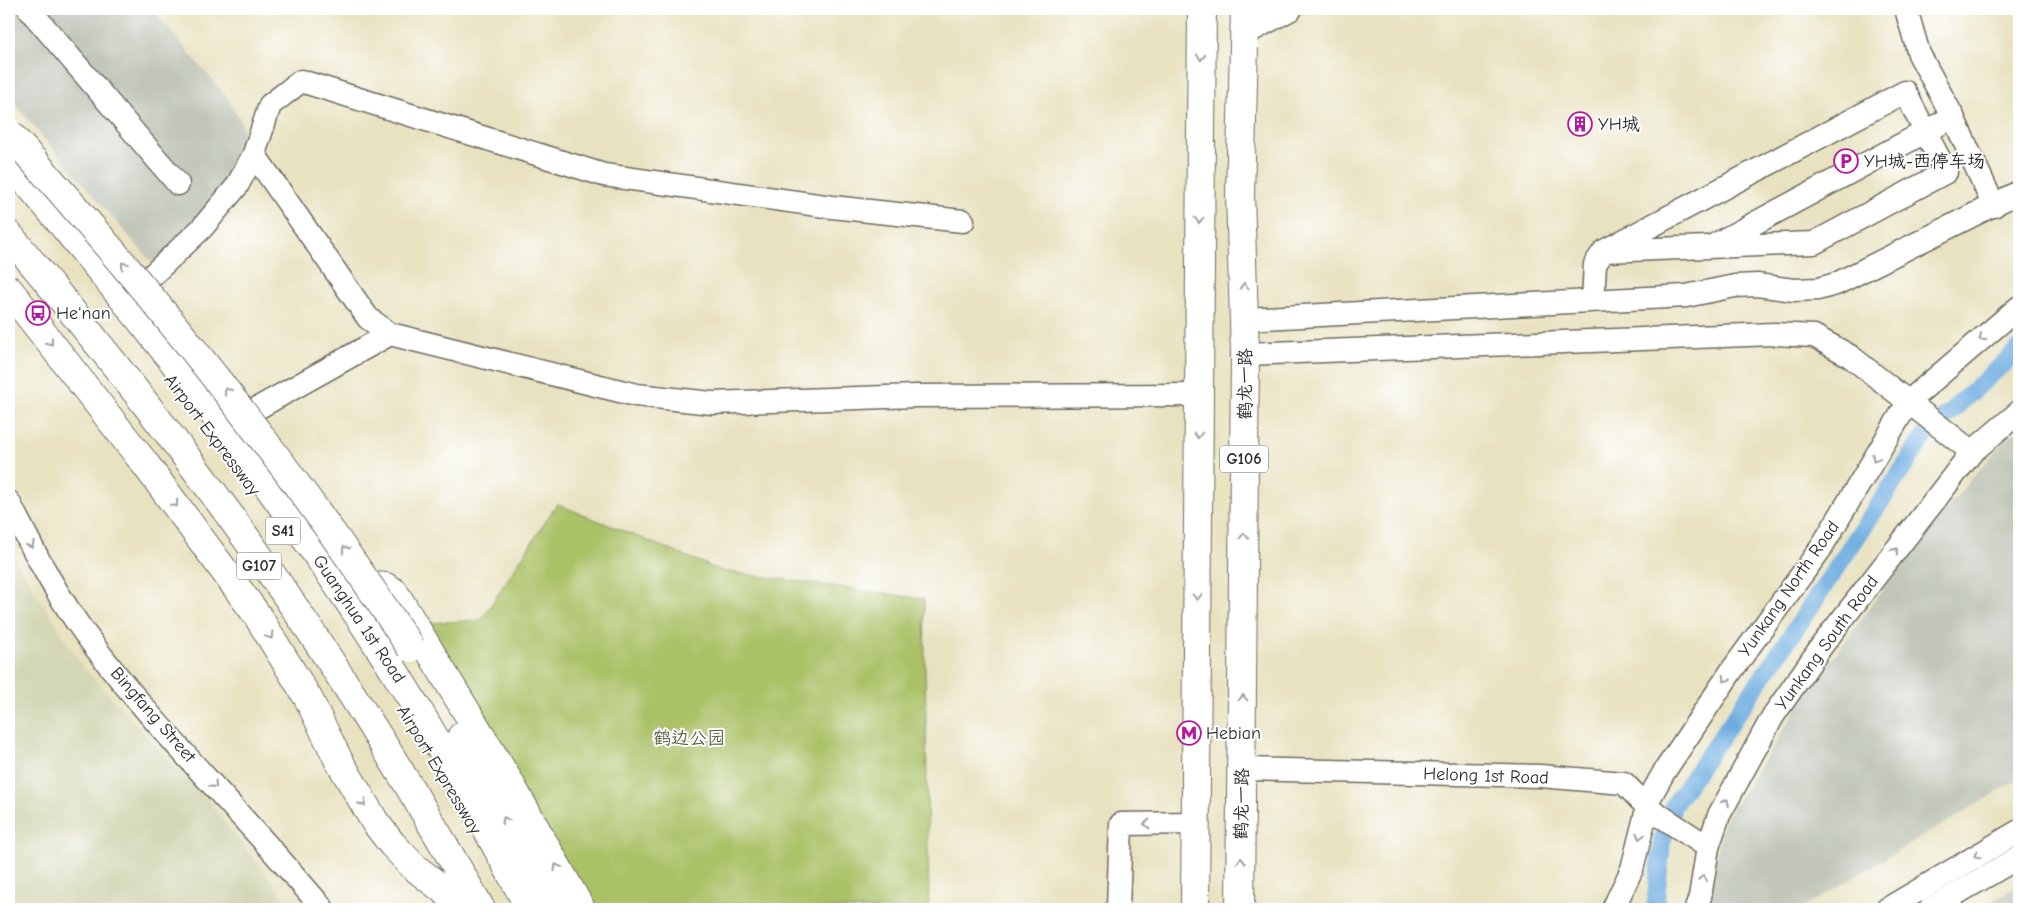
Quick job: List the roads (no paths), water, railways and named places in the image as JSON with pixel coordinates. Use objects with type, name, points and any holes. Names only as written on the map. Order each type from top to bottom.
[{"type":"highway","name":"G106","points":[[1195,909],[1202,9]]},
{"type":"highway","name":"鹤龙一路","points":[[1240,909],[1243,769],[1245,319],[1240,194],[1245,21]]},
{"type":"highway","points":[[9,133],[86,220],[173,324],[235,401],[328,525],[411,648],[448,708],[553,909]]},
{"type":"highway","name":"Guanghua 1st Road","points":[[9,161],[224,427],[278,499],[334,580],[423,717],[474,804],[530,909]]},
{"type":"highway","name":"Airport Expressway","points":[[9,179],[206,424],[328,594],[411,723],[520,909]]},
{"type":"highway","name":"Airport Expressway","points":[[9,234],[162,425],[259,556],[381,739],[481,909]]},
{"type":"highway","name":"G107","points":[[9,250],[134,402],[254,559],[348,700],[431,839],[469,909]]},
{"type":"highway","points":[[9,290],[146,465],[257,615],[308,698],[339,761],[374,822],[414,868],[469,909]]},
{"type":"highway","points":[[334,580],[349,584],[386,587],[394,592],[508,780],[580,909]]},
{"type":"street","points":[[29,9],[178,184]]},
{"type":"street","points":[[1245,21],[1291,9]]},
{"type":"street","points":[[1906,9],[1919,54],[1953,117],[1994,206]]},
{"type":"street","points":[[124,302],[202,228],[236,186],[254,154],[270,106],[301,81],[604,175],[832,207],[963,221]]},
{"type":"street","points":[[1593,300],[1595,264],[1604,251],[1905,92],[1946,172],[1814,244],[1604,251]]},
{"type":"street","points":[[1710,248],[1953,117]]},
{"type":"street","points":[[254,154],[368,318],[390,334],[636,395],[712,404],[916,396],[1198,395]]},
{"type":"street","points":[[1245,319],[1686,296],[1735,286],[1757,285],[1794,290],[1818,288],[1836,284],[2019,192]]},
{"type":"street","name":"Yunkang North Road","points":[[1613,909],[1632,869],[1646,807],[1664,772],[1732,670],[1819,551],[1909,401],[2019,307]]},
{"type":"street","points":[[224,427],[390,334]]},
{"type":"street","points":[[1245,354],[1774,334],[1814,336],[1850,356],[1972,452]]},
{"type":"street","name":"Yunkang South Road","points":[[1696,909],[1700,898],[1708,847],[1720,815],[1773,716],[1823,644],[1972,452],[2019,412]]},
{"type":"street","name":"Bingfang Street","points":[[9,502],[55,588],[103,657],[322,909]]},
{"type":"street","name":"Helong 1st Road","points":[[1243,769],[1540,776],[1624,783],[1646,807],[1708,847]]},
{"type":"street","points":[[1118,909],[1120,824],[1196,823]]},
{"type":"street","points":[[1886,909],[2019,831]]},
{"type":"street","points":[[1930,909],[2019,857]]},
{"type":"waterway","points":[[1655,909],[1662,842],[1673,806],[1784,646],[1926,434],[2019,349]]},
{"type":"place","name":"YH城","points":[[1580,124]]},
{"type":"place","name":"YH城-西停车场","points":[[1846,161]]},
{"type":"place","name":"He'nan","points":[[38,313]]},
{"type":"place","name":"Hebian","points":[[1189,733]]},
{"type":"park label","name":"鹤边公园","points":[[689,738]]}]
